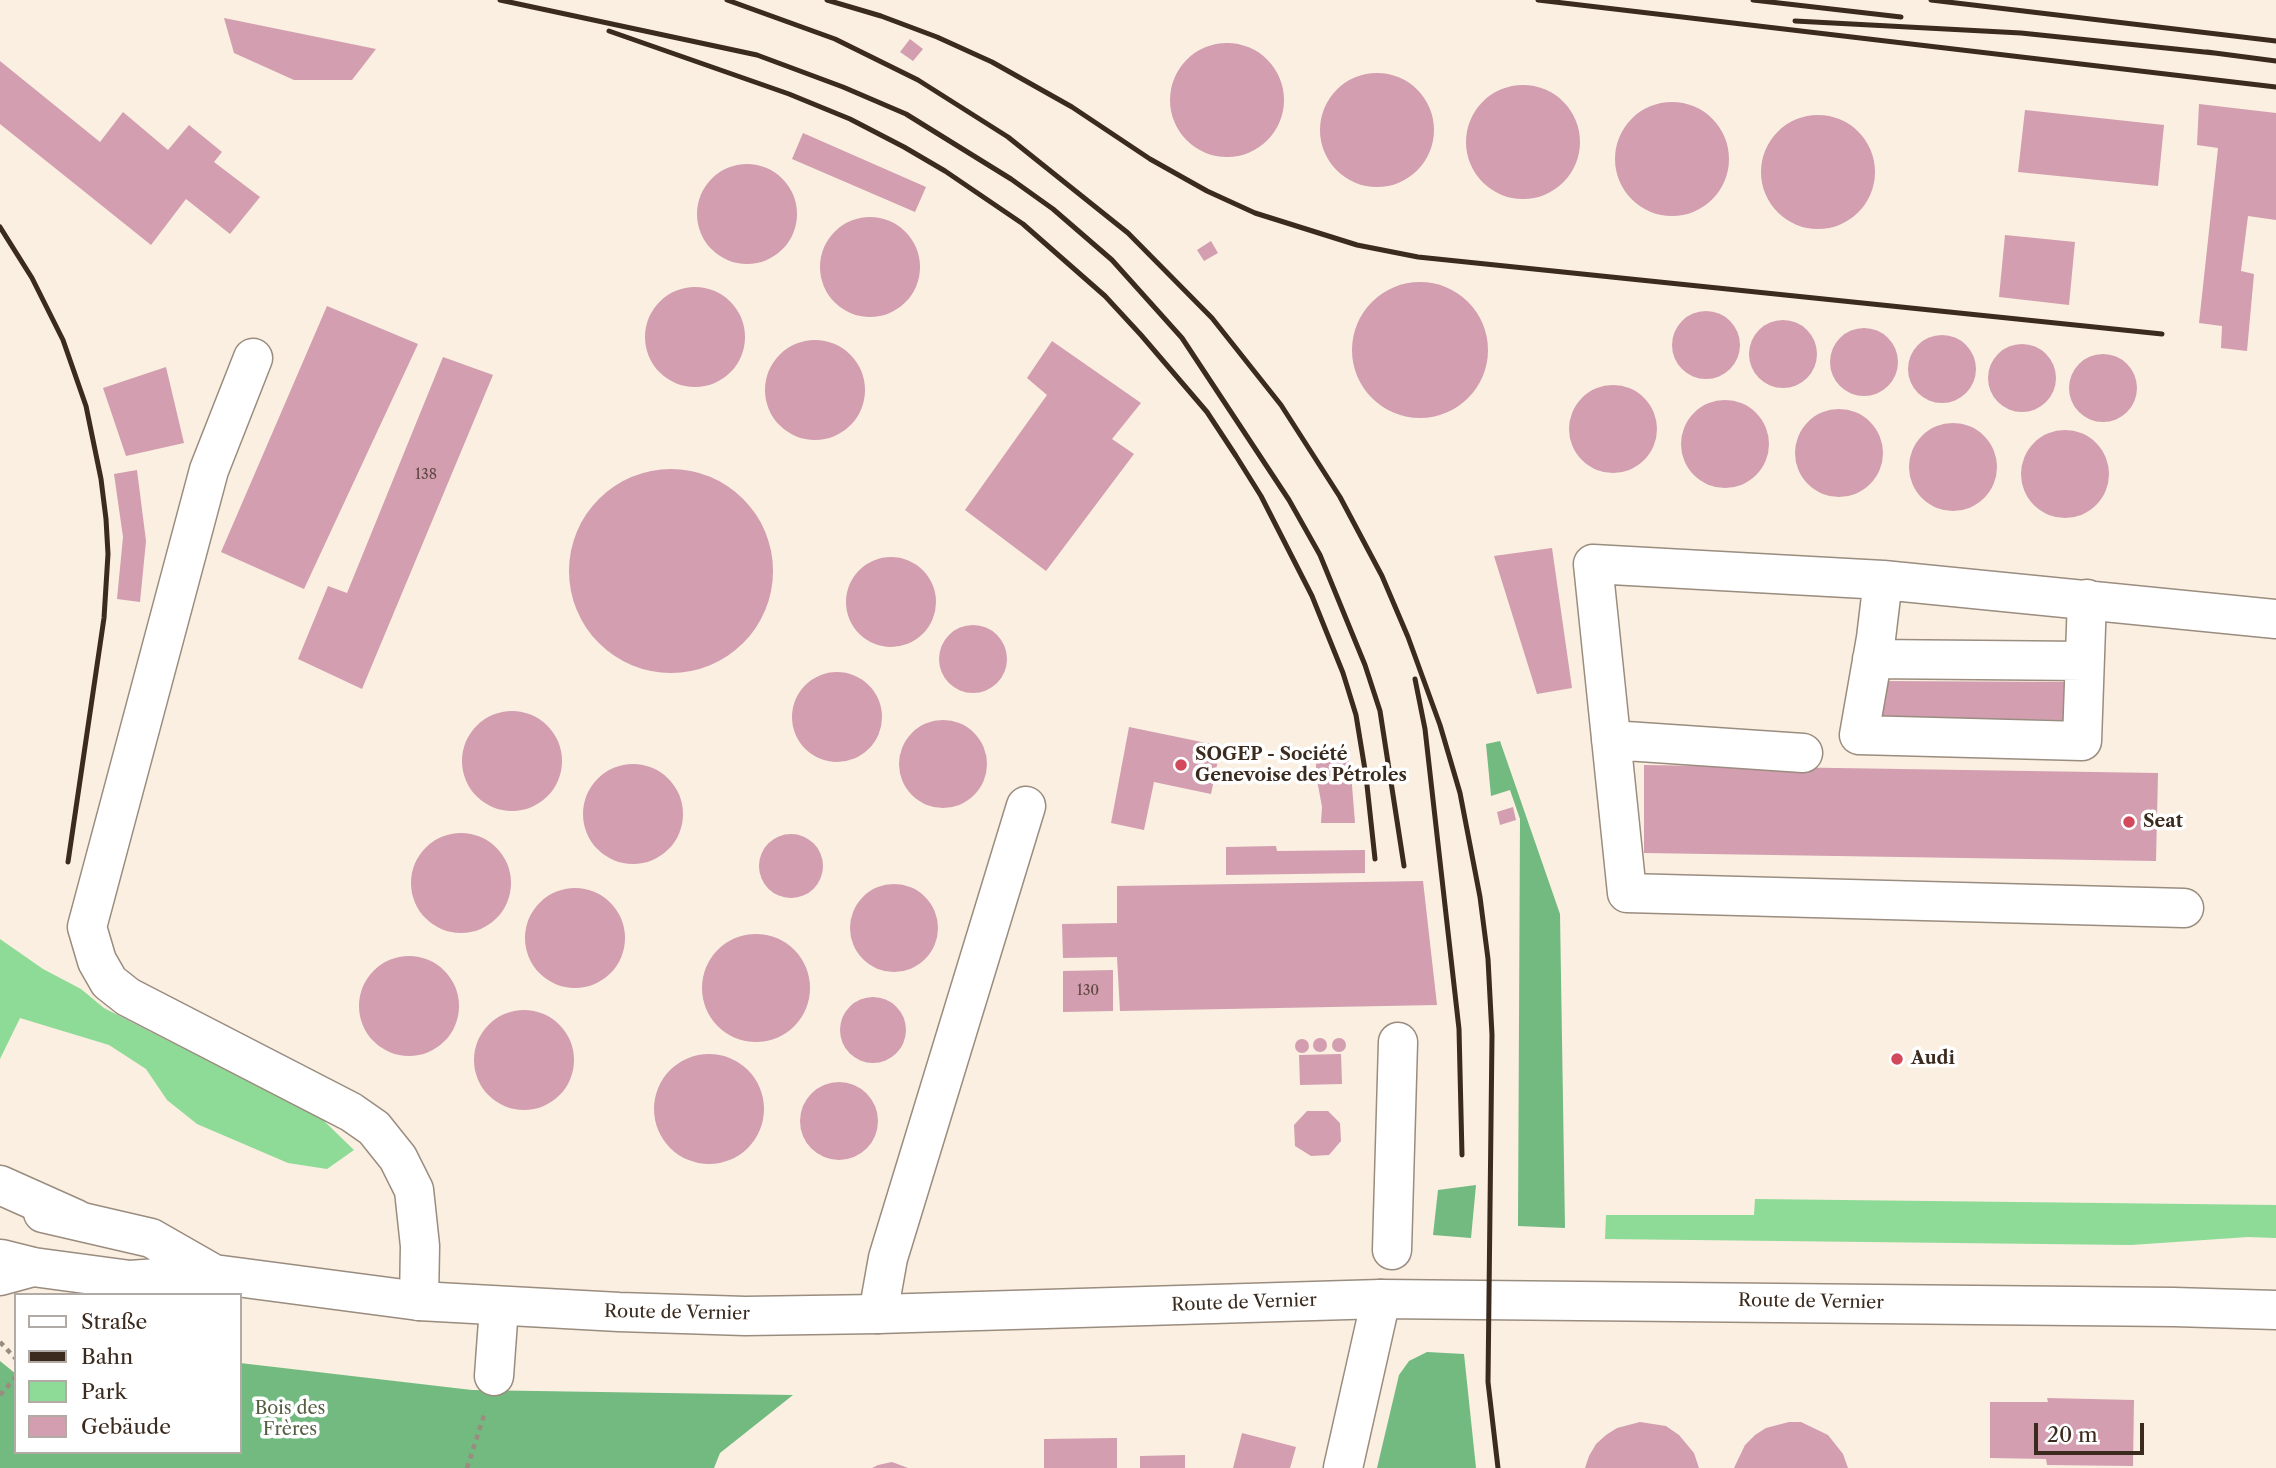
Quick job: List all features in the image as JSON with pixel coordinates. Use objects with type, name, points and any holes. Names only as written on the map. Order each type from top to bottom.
[{"type":"main road","points":[[253,358],[209,470],[87,927],[97,961],[109,982],[128,997],[351,1112],[374,1128],[398,1158],[414,1189],[420,1246],[419,1301]]},
{"type":"main road","points":[[2184,908],[1626,893],[1593,564],[1883,580],[2276,619]]},
{"type":"main road","points":[[1883,580],[1859,735],[2082,741],[2087,599]]},
{"type":"main road","points":[[1872,659],[2084,662]]},
{"type":"main road","points":[[1611,740],[1803,753]]},
{"type":"main road","points":[[878,1314],[888,1258],[1026,806]]},
{"type":"main road","points":[[1392,1250],[1398,1042]]},
{"type":"main road","points":[[0,1185],[76,1219]]},
{"type":"main road","name":"Route de Vernier","points":[[0,1203],[152,1238],[214,1275]]},
{"type":"main road","name":"Route de Vernier","points":[[11,1267],[130,1280],[214,1275],[419,1301],[499,1307],[745,1315],[878,1314],[1381,1299],[2051,1305],[2276,1310]]},
{"type":"main road","points":[[1343,1468],[1381,1299]]},
{"type":"main road","points":[[494,1376],[499,1307]]},
{"type":"path","points":[[0,1342],[14,1357]]},
{"type":"path","points":[[467,1468],[489,1401],[494,1376]]},
{"type":"path","points":[[0,1395],[14,1379]]},
{"type":"green space","points":[[1500,741],[1560,914],[1565,1228],[1518,1226],[1520,819],[1510,790],[1491,796],[1486,744]]},
{"type":"green space","points":[[0,939],[43,969],[81,989],[104,1008],[322,1119],[354,1150],[327,1169],[288,1163],[197,1124],[167,1100],[146,1069],[109,1045],[20,1018],[0,1059]]},
{"type":"green space","points":[[1476,1185],[1471,1238],[1433,1235],[1438,1190]]},
{"type":"green space","points":[[1755,1199],[2276,1205],[2276,1238],[2248,1237],[2131,1245],[1605,1239],[1606,1215],[1754,1215]]},
{"type":"green space","points":[[1427,1352],[1464,1354],[1476,1468],[1377,1468],[1399,1375],[1409,1361]]},
{"type":"green space","name":"Bois des Frères","points":[[0,1361],[14,1372],[14,1454],[242,1454],[242,1363],[472,1390],[793,1395],[720,1453],[714,1468],[0,1468]]},
{"type":"building","points":[[224,18],[376,49],[352,80],[294,80],[234,53]]},
{"type":"building","points":[[910,39],[923,49],[913,61],[900,52]]},
{"type":"building","points":[[1227,43],[1249,48],[1267,60],[1279,78],[1284,100],[1279,122],[1267,140],[1249,152],[1227,157],[1205,152],[1187,140],[1175,122],[1170,100],[1175,78],[1187,60],[1205,48]]},
{"type":"building","points":[[0,61],[100,142],[123,112],[168,150],[189,125],[222,152],[214,162],[260,197],[230,234],[186,199],[151,245],[0,124]]},
{"type":"building","points":[[1377,73],[1399,78],[1417,90],[1429,108],[1434,130],[1429,152],[1417,170],[1399,182],[1377,187],[1355,182],[1337,170],[1325,152],[1320,130],[1325,108],[1337,90],[1355,78]]},
{"type":"building","points":[[1523,85],[1545,90],[1563,102],[1575,120],[1580,142],[1575,164],[1563,182],[1545,194],[1523,199],[1501,194],[1483,182],[1471,164],[1466,142],[1471,120],[1483,102],[1501,90]]},
{"type":"building","points":[[1672,102],[1694,107],[1712,119],[1724,137],[1729,159],[1724,181],[1712,199],[1694,211],[1672,216],[1650,211],[1632,199],[1620,181],[1615,159],[1620,137],[1632,119],[1650,107]]},
{"type":"building","points":[[2199,104],[2276,113],[2276,220],[2248,216],[2241,271],[2254,274],[2247,351],[2221,348],[2222,326],[2199,323],[2218,148],[2197,145]]},
{"type":"building","points":[[2025,110],[2164,125],[2158,186],[2018,172]]},
{"type":"building","points":[[1818,115],[1840,120],[1858,132],[1870,150],[1875,172],[1870,194],[1858,212],[1840,224],[1818,229],[1796,224],[1778,212],[1766,194],[1761,172],[1766,150],[1778,132],[1796,120]]},
{"type":"building","points":[[803,133],[926,187],[915,212],[792,159]]},
{"type":"building","points":[[747,164],[766,167],[783,178],[794,195],[797,214],[794,233],[783,250],[766,261],[747,264],[728,261],[711,250],[700,233],[697,214],[700,195],[711,178],[728,167]]},
{"type":"building","points":[[870,217],[889,220],[906,231],[917,248],[920,267],[917,286],[906,303],[889,314],[870,317],[851,314],[834,303],[823,286],[820,267],[823,248],[834,231],[851,220]]},
{"type":"building","points":[[2005,235],[2075,242],[2069,305],[1999,297]]},
{"type":"building","points":[[1211,241],[1218,253],[1204,261],[1197,250]]},
{"type":"building","points":[[1420,282],[1446,287],[1468,302],[1483,324],[1488,350],[1483,376],[1468,398],[1446,413],[1420,418],[1394,413],[1372,398],[1357,376],[1352,350],[1357,324],[1372,302],[1394,287]]},
{"type":"building","points":[[695,287],[714,290],[731,301],[742,318],[745,337],[742,356],[731,373],[714,384],[695,387],[676,384],[659,373],[648,356],[645,337],[648,318],[659,301],[676,290]]},
{"type":"building","points":[[327,306],[418,344],[304,589],[221,552]]},
{"type":"building","points":[[1699,311],[1713,311],[1725,316],[1735,326],[1740,345],[1735,364],[1725,374],[1713,379],[1699,379],[1687,374],[1677,364],[1672,352],[1672,338],[1677,326],[1687,316]]},
{"type":"building","points":[[1776,320],[1790,320],[1802,325],[1812,335],[1817,354],[1812,373],[1802,383],[1790,388],[1776,388],[1764,383],[1754,373],[1749,361],[1749,347],[1754,335],[1764,325]]},
{"type":"building","points":[[1857,328],[1871,328],[1883,333],[1893,343],[1898,362],[1893,381],[1883,391],[1871,396],[1857,396],[1845,391],[1835,381],[1830,369],[1830,355],[1835,343],[1845,333]]},
{"type":"building","points":[[1935,335],[1949,335],[1961,340],[1971,350],[1976,369],[1971,388],[1961,398],[1949,403],[1935,403],[1923,398],[1913,388],[1908,376],[1908,362],[1913,350],[1923,340]]},
{"type":"building","points":[[815,340],[834,343],[851,354],[862,371],[865,390],[862,409],[851,426],[834,437],[815,440],[796,437],[779,426],[768,409],[765,390],[768,371],[779,354],[796,343]]},
{"type":"building","points":[[1052,341],[1141,403],[1112,439],[1134,454],[1046,571],[965,510],[1047,395],[1027,378]]},
{"type":"building","points":[[2015,344],[2029,344],[2041,349],[2051,359],[2056,378],[2051,397],[2041,407],[2029,412],[2015,412],[2003,407],[1993,397],[1988,385],[1988,371],[1993,359],[2003,349]]},
{"type":"building","points":[[2096,354],[2110,354],[2122,359],[2132,369],[2137,388],[2132,407],[2122,417],[2110,422],[2096,422],[2084,417],[2074,407],[2069,395],[2069,381],[2074,369],[2084,359]]},
{"type":"building","points":[[443,357],[493,375],[362,689],[298,659],[328,586],[347,593]]},
{"type":"building","points":[[166,367],[184,443],[126,456],[103,388]]},
{"type":"building","points":[[1613,385],[1630,389],[1644,398],[1653,412],[1657,429],[1653,446],[1644,460],[1630,469],[1613,473],[1596,469],[1582,460],[1573,446],[1569,429],[1573,412],[1582,398],[1596,389]]},
{"type":"building","points":[[1725,400],[1742,404],[1756,413],[1765,427],[1769,444],[1765,461],[1756,475],[1742,484],[1725,488],[1708,484],[1694,475],[1685,461],[1681,444],[1685,427],[1694,413],[1708,404]]},
{"type":"building","points":[[1839,409],[1856,413],[1870,422],[1879,436],[1883,453],[1879,470],[1870,484],[1856,493],[1839,497],[1822,493],[1808,484],[1799,470],[1795,453],[1799,436],[1808,422],[1822,413]]},
{"type":"building","points":[[1953,423],[1970,427],[1984,436],[1993,450],[1997,467],[1993,484],[1984,498],[1970,507],[1953,511],[1936,507],[1922,498],[1913,484],[1909,467],[1913,450],[1922,436],[1936,427]]},
{"type":"building","points":[[2065,430],[2082,434],[2096,443],[2105,457],[2109,474],[2105,491],[2096,505],[2082,514],[2065,518],[2048,514],[2034,505],[2025,491],[2021,474],[2025,457],[2034,443],[2048,434]]},
{"type":"building","points":[[671,469],[710,477],[728,486],[743,499],[756,514],[765,532],[773,571],[765,610],[756,628],[743,643],[728,656],[710,665],[671,673],[632,665],[614,656],[599,643],[586,628],[577,610],[569,571],[577,532],[586,514],[599,499],[614,486],[632,477]]},
{"type":"building","points":[[137,470],[146,541],[140,602],[117,599],[123,537],[114,474]]},
{"type":"building","points":[[1552,548],[1572,688],[1537,694],[1494,556]]},
{"type":"building","points":[[891,557],[908,560],[923,570],[933,585],[936,602],[933,619],[923,634],[908,644],[891,647],[874,644],[859,634],[849,619],[846,602],[849,585],[859,570],[874,560]]},
{"type":"building","points":[[973,625],[986,628],[997,635],[1004,646],[1007,659],[1004,672],[997,683],[986,690],[973,693],[960,690],[949,683],[942,672],[939,659],[942,646],[949,635],[960,628]]},
{"type":"building","points":[[837,672],[854,676],[869,685],[878,700],[882,717],[878,734],[869,749],[854,758],[837,762],[820,758],[805,749],[796,734],[792,717],[796,700],[805,685],[820,676]]},
{"type":"building","points":[[1883,681],[2068,682],[2068,720],[1883,719]]},
{"type":"building","points":[[512,711],[531,714],[548,725],[559,742],[562,761],[559,780],[548,797],[531,808],[512,811],[493,808],[476,797],[465,780],[462,761],[465,742],[476,725],[493,714]]},
{"type":"building","points":[[943,720],[960,723],[974,733],[984,747],[987,764],[984,781],[974,795],[960,805],[943,808],[926,805],[912,795],[902,781],[899,764],[902,747],[912,733],[926,723]]},
{"type":"building","points":[[1129,727],[1221,746],[1211,794],[1154,782],[1144,830],[1111,823]]},
{"type":"building","points":[[1349,757],[1348,774],[1351,773],[1355,823],[1321,823],[1322,807],[1316,758]]},
{"type":"building","points":[[633,764],[652,767],[669,778],[680,795],[683,814],[680,833],[669,850],[652,861],[633,864],[614,861],[597,850],[586,833],[583,814],[586,795],[597,778],[614,767]]},
{"type":"building","points":[[1644,765],[2158,773],[2156,861],[1644,853]]},
{"type":"building","points":[[1513,807],[1516,820],[1500,825],[1497,812]]},
{"type":"building","points":[[461,833],[480,837],[497,847],[507,864],[511,883],[507,902],[497,919],[480,929],[461,933],[442,929],[425,919],[415,902],[411,883],[415,864],[425,847],[442,837]]},
{"type":"building","points":[[791,834],[803,836],[814,843],[821,854],[821,878],[814,889],[803,896],[791,898],[779,896],[768,889],[761,878],[759,866],[761,854],[768,843],[779,836]]},
{"type":"building","points":[[1276,846],[1277,851],[1365,850],[1365,873],[1226,875],[1226,847]]},
{"type":"building","points":[[1423,881],[1437,1005],[1120,1011],[1117,957],[1063,958],[1062,924],[1117,923],[1117,886]]},
{"type":"building","points":[[885,884],[903,884],[919,891],[931,903],[938,919],[938,937],[931,953],[919,965],[903,972],[885,972],[869,965],[857,953],[850,937],[850,919],[857,903],[869,891]]},
{"type":"building","points":[[575,888],[594,892],[611,902],[621,919],[625,938],[621,957],[611,974],[594,984],[575,988],[556,984],[539,974],[529,957],[525,938],[529,919],[539,902],[556,892]]},
{"type":"building","points":[[756,934],[777,938],[795,949],[806,967],[810,988],[806,1009],[795,1027],[777,1038],[756,1042],[735,1038],[717,1027],[706,1009],[702,988],[706,967],[717,949],[735,938]]},
{"type":"building","points":[[409,956],[428,959],[445,970],[456,987],[459,1006],[456,1025],[445,1042],[428,1053],[409,1056],[390,1053],[373,1042],[362,1025],[359,1006],[362,987],[373,970],[390,959]]},
{"type":"building","points":[[1113,970],[1113,1011],[1063,1012],[1063,971]]},
{"type":"building","points":[[866,997],[880,997],[892,1002],[901,1011],[906,1030],[904,1043],[897,1054],[880,1063],[866,1063],[854,1058],[845,1049],[840,1037],[840,1023],[845,1011],[854,1002]]},
{"type":"building","points":[[524,1010],[543,1013],[560,1024],[571,1041],[574,1060],[571,1079],[560,1096],[543,1107],[524,1110],[505,1107],[488,1096],[477,1079],[474,1060],[477,1041],[488,1024],[505,1013]]},
{"type":"building","points":[[1320,1038],[1325,1040],[1325,1050],[1320,1052],[1315,1050],[1313,1045],[1315,1040]]},
{"type":"building","points":[[1339,1038],[1344,1040],[1344,1050],[1339,1052],[1334,1050],[1332,1045],[1334,1040]]},
{"type":"building","points":[[1299,1039],[1305,1039],[1309,1046],[1305,1053],[1299,1053],[1295,1049],[1295,1043]]},
{"type":"building","points":[[709,1054],[730,1058],[748,1070],[760,1088],[764,1109],[760,1130],[748,1148],[730,1160],[709,1164],[688,1160],[670,1148],[658,1130],[654,1109],[658,1088],[670,1070],[688,1058]]},
{"type":"building","points":[[1341,1054],[1342,1084],[1300,1085],[1299,1055]]},
{"type":"building","points":[[839,1082],[854,1085],[867,1093],[875,1106],[878,1121],[875,1136],[867,1149],[854,1157],[839,1160],[824,1157],[811,1149],[803,1136],[800,1121],[803,1106],[811,1093],[824,1085]]},
{"type":"building","points":[[1307,1111],[1328,1111],[1340,1123],[1341,1141],[1329,1155],[1311,1156],[1295,1146],[1294,1125]]},
{"type":"building","points":[[2047,1398],[2134,1400],[2133,1466],[2047,1465],[2046,1459],[1990,1458],[1990,1402],[2048,1402]]},
{"type":"building","points":[[1640,1422],[1666,1426],[1679,1435],[1694,1453],[1699,1468],[1585,1468],[1596,1444],[1606,1435],[1617,1428]]},
{"type":"building","points":[[1801,1422],[1828,1435],[1843,1454],[1848,1468],[1734,1468],[1745,1445],[1755,1435],[1766,1428]]},
{"type":"building","points":[[1242,1433],[1296,1447],[1290,1468],[1233,1468]]},
{"type":"building","points":[[1117,1438],[1117,1468],[1044,1468],[1044,1439]]},
{"type":"building","points":[[1185,1455],[1185,1468],[1140,1468],[1140,1456]]},
{"type":"building","points":[[892,1462],[908,1468],[872,1468],[878,1465]]},
{"type":"railway","points":[[500,0],[757,55],[843,87],[906,114],[1011,179],[1053,209],[1112,260],[1182,338],[1289,500],[1320,555],[1365,665],[1380,711],[1404,866]]},
{"type":"railway","points":[[727,0],[835,39],[918,80],[1008,137],[1128,233],[1212,318],[1281,405],[1340,497],[1382,576],[1408,637],[1440,725],[1460,793],[1480,897],[1488,959],[1492,1035],[1488,1382],[1498,1468]]},
{"type":"railway","points":[[827,0],[937,37],[992,62],[1072,107],[1150,159],[1207,191],[1255,213],[1357,245],[1418,257],[2162,334]]},
{"type":"railway","points":[[1538,0],[2276,87]]},
{"type":"railway","points":[[1753,0],[1901,17]]},
{"type":"railway","points":[[1931,0],[2276,41]]},
{"type":"railway","points":[[1795,21],[2021,33],[2214,53]]},
{"type":"railway","points":[[609,31],[789,94],[850,119],[904,147],[945,171],[1023,224],[1105,296],[1207,412],[1261,496],[1312,596],[1343,673],[1356,715],[1375,859]]},
{"type":"railway","points":[[2207,52],[2276,61]]},
{"type":"railway","points":[[0,227],[32,278],[63,340],[86,406],[106,519],[108,554],[104,618],[68,862]]},
{"type":"railway","points":[[1415,679],[1425,729],[1459,1029],[1462,1155]]},
{"type":"place","name":"SOGEP - Société Genevoise des Pétroles","points":[[1181,765]]},
{"type":"place","name":"Seat","points":[[2129,822]]},
{"type":"place","name":"Audi","points":[[1897,1059]]}]
